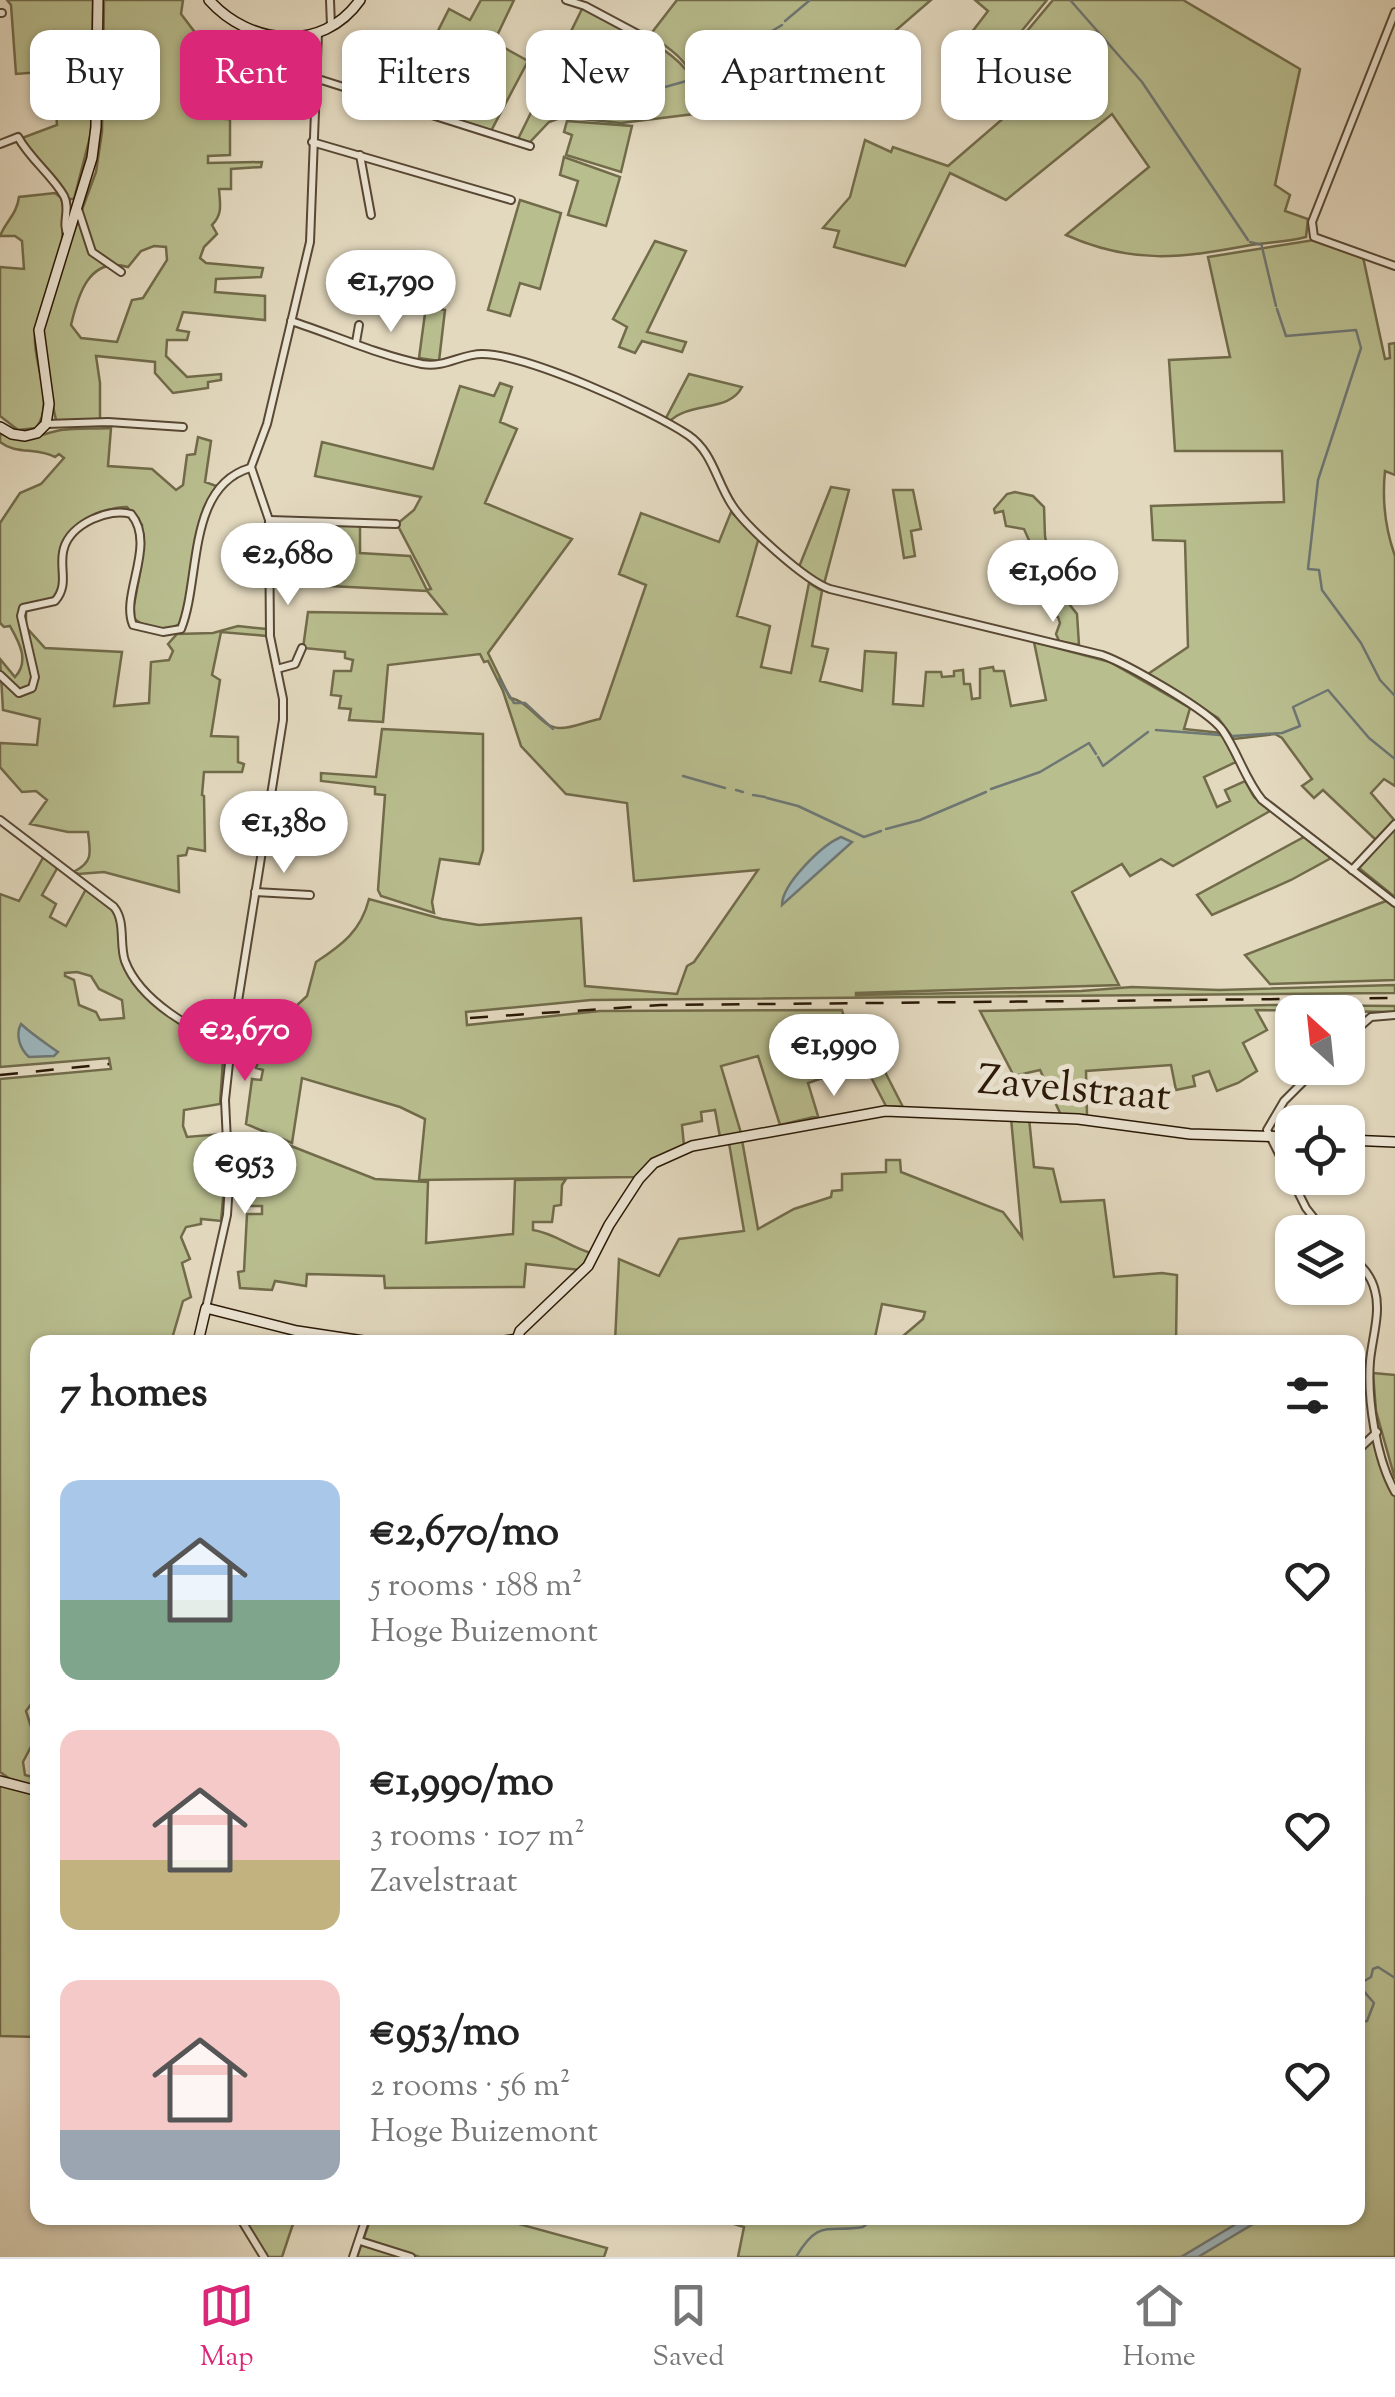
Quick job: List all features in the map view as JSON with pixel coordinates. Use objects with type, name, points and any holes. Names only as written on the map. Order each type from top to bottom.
[{"type":"street","points":[[0,427],[25,436],[38,433],[46,424],[49,404],[38,330],[92,158],[98,0]]},
{"type":"street","points":[[209,0],[226,16],[253,30]]},
{"type":"street","points":[[330,0],[331,27]]},
{"type":"street","points":[[322,31],[360,0]]},
{"type":"street","points":[[566,0],[630,30]]},
{"type":"street","points":[[1395,12],[1312,222],[1314,237],[1395,266]]},
{"type":"street","points":[[322,80],[530,146]]},
{"type":"street","points":[[200,1335],[227,1215],[230,1184],[225,1100],[231,1045],[283,720],[283,698],[270,636],[270,520],[250,468],[267,424],[310,242],[313,120]]},
{"type":"street","points":[[0,144],[17,138],[66,200],[64,228],[68,237]]},
{"type":"street","points":[[312,142],[510,200]]},
{"type":"street","points":[[360,155],[370,215]]},
{"type":"street","points":[[78,208],[92,252],[122,272]]},
{"type":"street","points":[[291,321],[432,365],[484,354],[579,381],[694,440],[704,450],[738,513],[820,586],[1102,655],[1125,665],[1219,725],[1262,800],[1395,903]]},
{"type":"street","points":[[356,342],[359,325]]},
{"type":"street","points":[[46,424],[108,422],[183,427]]},
{"type":"street","points":[[0,675],[18,693],[32,688],[34,677],[22,608],[55,601],[60,596],[64,586],[65,544],[83,526],[111,513],[130,514],[138,526],[138,571],[130,616],[133,625],[163,632],[181,629],[203,523],[217,494],[243,469],[250,468]]},
{"type":"street","points":[[270,520],[396,524]]},
{"type":"street","points":[[277,668],[295,664],[302,648]]},
{"type":"street","points":[[0,820],[114,907],[120,921],[124,959],[142,988],[186,1022],[231,1045]]},
{"type":"street","points":[[1352,870],[1395,824]]},
{"type":"street","points":[[256,892],[310,895]]},
{"type":"street","points":[[1365,1022],[1371,1017],[1395,1015]]},
{"type":"street","points":[[1300,1085],[1276,1110],[1268,1136],[1312,1215]]},
{"type":"street","name":"Zavelstraat","points":[[519,1335],[588,1266],[608,1225],[639,1179],[654,1164],[692,1146],[885,1111],[1078,1119],[1190,1134],[1275,1136]]},
{"type":"street","points":[[1365,1141],[1395,1142]]},
{"type":"street","points":[[1365,1270],[1378,1304],[1369,1380],[1376,1432],[1395,1492]]},
{"type":"street","points":[[206,1308],[319,1335]]},
{"type":"street","points":[[1365,1443],[1376,1432]]},
{"type":"street","points":[[0,1781],[30,1789]]},
{"type":"street","points":[[244,2225],[264,2257]]},
{"type":"street","points":[[353,2257],[364,2225]]},
{"type":"street","points":[[360,2241],[411,2257]]},
{"type":"green space","points":[[7,0],[93,0],[93,30],[30,30],[30,73],[16,74],[11,5]]},
{"type":"green space","points":[[104,0],[183,0],[181,14],[193,30],[180,30],[180,120],[230,120],[230,155],[208,156],[208,163],[262,162],[261,167],[231,169],[231,189],[219,189],[219,213],[212,225],[217,234],[204,247],[200,258],[206,263],[263,268],[261,277],[216,279],[215,292],[265,296],[265,320],[183,312],[177,330],[189,332],[187,340],[167,340],[166,356],[187,377],[221,374],[221,380],[208,382],[208,388],[173,393],[155,373],[155,362],[96,356],[100,421],[56,420],[36,327],[44,406],[36,428],[18,430],[0,416],[0,267],[24,269],[22,241],[15,236],[0,236],[19,197],[55,193],[64,200],[62,243],[69,245],[96,172],[102,120],[160,120],[160,30],[104,30]],"holes":[[[154,246],[166,247],[167,260],[143,298],[132,300],[117,342],[81,338],[71,325],[82,291],[95,273],[104,267],[128,267],[141,251]]]},
{"type":"green space","points":[[481,0],[514,0],[500,30],[438,30],[449,9],[470,20]]},
{"type":"green space","points":[[677,0],[931,0],[896,30],[685,30],[685,64],[665,45],[665,30],[654,30]]},
{"type":"green space","points":[[975,0],[1047,0],[1022,30],[974,30],[988,11]]},
{"type":"green space","points":[[1053,0],[1183,0],[1300,69],[1275,185],[1290,195],[1285,211],[1308,219],[1306,237],[1157,256],[1113,251],[1066,235],[1149,167],[1112,114],[1108,117],[1108,30],[1028,30]]},
{"type":"green space","points":[[583,7],[630,30],[572,30]]},
{"type":"green space","points":[[506,49],[526,60],[506,103]]},
{"type":"green space","points":[[665,51],[685,69],[685,115],[665,118]]},
{"type":"green space","points":[[57,120],[91,120],[74,199],[68,199],[22,138],[57,125]]},
{"type":"green space","points":[[460,120],[497,120],[491,131]]},
{"type":"green space","points":[[527,120],[555,120],[529,143],[518,139]]},
{"type":"green space","points":[[592,120],[645,120],[621,123]]},
{"type":"green space","points":[[1001,120],[1105,120],[1006,200],[950,173],[905,266],[834,247],[839,231],[823,228],[850,197],[865,140],[891,152],[893,147],[948,166]]},
{"type":"green space","points":[[567,121],[632,126],[621,172],[566,155],[572,135],[564,132]]},
{"type":"green space","points":[[564,157],[620,177],[606,226],[568,215],[578,181],[560,175]]},
{"type":"green space","points":[[520,200],[561,213],[540,289],[520,283],[510,316],[488,310]]},
{"type":"green space","points":[[1314,240],[1363,257],[1385,359],[1390,358],[1389,344],[1395,343],[1395,475],[1385,471],[1384,493],[1395,556],[1395,786],[1384,779],[1371,793],[1395,821],[1377,841],[1323,790],[1314,798],[1302,786],[1312,779],[1282,738],[1275,734],[1234,739],[1218,718],[1148,674],[1188,647],[1185,541],[1153,540],[1151,506],[1284,502],[1282,451],[1175,451],[1169,360],[1230,357],[1208,257]]},
{"type":"green space","points":[[655,241],[686,251],[647,332],[686,342],[682,352],[642,341],[635,353],[619,347],[627,327],[613,319]]},
{"type":"green space","points":[[426,306],[445,310],[439,361],[419,358]]},
{"type":"green space","points":[[689,374],[742,387],[728,400],[687,411],[669,422],[665,420]]},
{"type":"green space","points":[[500,383],[512,387],[500,422],[517,429],[485,503],[572,539],[488,653],[510,698],[552,727],[600,719],[646,585],[619,574],[641,513],[719,542],[731,512],[759,537],[737,616],[770,626],[761,667],[791,673],[809,583],[822,591],[812,646],[828,649],[820,681],[862,691],[865,651],[896,653],[893,704],[923,706],[926,672],[941,672],[942,677],[963,670],[964,684],[970,684],[972,699],[980,698],[980,669],[993,667],[994,671],[1004,671],[1011,706],[1046,700],[1034,642],[1110,662],[1190,708],[1184,729],[1221,733],[1236,762],[1204,777],[1217,807],[1230,801],[1225,790],[1245,781],[1254,797],[1270,811],[1173,866],[1161,859],[1130,876],[1122,864],[1072,892],[1119,985],[856,995],[1395,985],[1395,993],[591,1000],[466,1012],[467,1025],[600,1011],[842,1010],[846,1025],[861,1025],[903,1107],[886,1106],[861,1058],[856,1058],[847,1041],[829,1048],[837,1073],[808,1083],[818,1116],[780,1125],[758,1056],[721,1066],[741,1133],[720,1137],[715,1110],[701,1112],[702,1121],[682,1125],[684,1146],[652,1160],[636,1177],[419,1180],[425,1119],[400,1107],[302,1078],[292,1143],[246,1124],[252,1079],[261,1080],[263,1070],[256,1068],[261,1053],[291,1057],[295,1007],[307,996],[316,962],[349,936],[369,899],[479,925],[581,918],[585,986],[677,994],[687,966],[694,962],[758,870],[634,881],[627,803],[566,794],[521,746],[503,691],[488,661],[484,662],[480,654],[388,665],[383,722],[349,720],[351,709],[339,708],[341,696],[331,695],[334,671],[351,671],[353,660],[345,658],[345,652],[303,648],[308,612],[446,614],[427,591],[311,585],[312,550],[335,550],[336,521],[360,522],[360,553],[410,556],[427,590],[431,589],[397,524],[414,510],[421,497],[315,476],[322,442],[433,469],[460,386],[494,396]]},
{"type":"green space","points":[[111,428],[108,466],[152,469],[176,490],[183,485],[187,455],[195,454],[198,437],[211,441],[205,482],[219,487],[212,494],[181,623],[156,628],[132,616],[141,567],[142,525],[127,507],[98,514],[71,531],[60,552],[63,588],[51,600],[21,606],[19,612],[26,612],[26,627],[45,648],[122,652],[114,706],[149,703],[151,662],[169,660],[173,651],[168,644],[177,634],[213,633],[238,626],[266,629],[267,636],[221,632],[212,675],[220,680],[211,736],[238,737],[238,762],[244,764],[242,772],[204,772],[205,851],[188,848],[186,855],[178,856],[179,892],[104,872],[78,874],[75,871],[89,855],[88,832],[30,824],[47,800],[36,791],[22,792],[0,767],[0,743],[37,745],[40,719],[3,710],[0,659],[15,677],[22,658],[10,626],[0,623],[0,523],[20,493],[41,484],[64,458],[6,446],[0,442],[0,433],[24,439],[61,430]]},
{"type":"green space","points":[[831,487],[849,490],[824,584],[799,567]]},
{"type":"green space","points":[[893,490],[913,490],[921,529],[911,531],[915,556],[904,558]]},
{"type":"green space","points":[[1007,494],[1033,496],[1044,507],[1054,585],[1077,614],[1079,645],[1059,641],[1058,617],[1051,615],[1047,605],[1037,599],[1043,585],[1041,547],[1032,547],[1024,529],[1006,526],[1003,511],[995,513]]},
{"type":"green space","points":[[382,729],[483,734],[483,850],[479,864],[440,859],[432,902],[434,913],[381,896],[378,890],[385,795],[375,794],[375,787],[321,781],[321,773],[376,777]]},
{"type":"green space","points":[[1395,828],[1395,897],[1359,868]]},
{"type":"green space","points":[[1304,837],[1331,858],[1212,915],[1197,895]]},
{"type":"green space","points":[[44,856],[59,865],[42,895],[56,904],[50,917],[66,926],[86,889],[103,900],[115,914],[122,959],[138,987],[172,1015],[224,1045],[220,1104],[184,1110],[187,1137],[221,1134],[225,1177],[221,1221],[201,1219],[201,1224],[186,1227],[181,1237],[190,1259],[182,1263],[191,1297],[183,1301],[173,1335],[30,1335],[30,1706],[26,1711],[30,1749],[23,1762],[30,1785],[0,1772],[0,1079],[111,1069],[109,1058],[0,1067],[0,894],[19,901]],"holes":[[[65,973],[91,976],[99,989],[122,1000],[124,1018],[100,1020],[96,1012],[79,1005],[74,980]]]},
{"type":"green space","points":[[1386,901],[1395,907],[1395,980],[1270,984],[1245,955]]},
{"type":"green space","points":[[1275,1005],[1275,1010],[1256,1010],[1267,1030],[1243,1043],[1257,1071],[1238,1083],[1217,1091],[1209,1071],[1193,1076],[1195,1086],[1176,1090],[1171,1065],[1086,1071],[1087,1116],[1061,1115],[1040,1070],[1014,1076],[980,1011]]},
{"type":"green space","points":[[1365,1006],[1395,1006],[1395,1012],[1365,1012]]},
{"type":"green space","points":[[1011,1118],[1029,1118],[1034,1167],[1053,1169],[1061,1202],[1104,1200],[1114,1277],[1177,1275],[1176,1335],[904,1335],[923,1319],[925,1312],[882,1304],[875,1335],[615,1335],[619,1259],[659,1276],[679,1239],[744,1231],[729,1143],[742,1140],[758,1229],[794,1209],[831,1197],[832,1191],[842,1190],[842,1174],[886,1172],[886,1160],[900,1160],[901,1172],[1003,1212],[1022,1237]]},
{"type":"green space","points":[[286,1144],[375,1179],[428,1182],[426,1243],[513,1234],[515,1180],[566,1179],[561,1205],[554,1206],[552,1222],[533,1222],[533,1230],[591,1253],[580,1270],[526,1264],[524,1287],[385,1288],[384,1276],[307,1274],[306,1286],[275,1281],[272,1290],[240,1288],[238,1272],[244,1271],[247,1214],[262,1214],[262,1206],[250,1206],[249,1199],[253,1194],[264,1195],[264,1177],[283,1177]]},
{"type":"green space","points":[[1373,1373],[1395,1375],[1395,1479],[1376,1411]]},
{"type":"green space","points":[[1373,1438],[1395,1495],[1395,2257],[738,2257],[744,2227],[738,2225],[1365,2225],[1365,1447]]},
{"type":"green space","points":[[0,1785],[30,1792],[30,2037],[0,2036]]},
{"type":"green space","points":[[247,2225],[293,2225],[282,2257],[266,2257]]},
{"type":"green space","points":[[368,2225],[523,2225],[607,2248],[604,2257],[420,2257],[388,2247],[395,2253],[393,2257],[357,2257]]},
{"type":"water","points":[[841,837],[852,842],[782,905],[804,866]]},
{"type":"water","points":[[21,1024],[58,1052],[54,1056],[29,1057],[19,1042]]},
{"type":"water","points":[[1234,2225],[1251,2225],[1198,2257],[1181,2257]]},
{"type":"waterway","points":[[785,21],[810,0]]},
{"type":"waterway","points":[[1071,1],[1142,82],[1248,240]]},
{"type":"waterway","points":[[774,30],[782,25]]},
{"type":"waterway","points":[[665,87],[685,81]]},
{"type":"waterway","points":[[1250,242],[1262,245]]},
{"type":"waterway","points":[[1262,247],[1276,306]]},
{"type":"waterway","points":[[1277,309],[1286,336],[1356,330],[1361,348],[1318,480],[1308,569],[1319,570],[1322,590],[1361,643],[1380,680],[1395,696]]},
{"type":"waterway","points":[[499,679],[514,703],[525,703],[553,729]]},
{"type":"waterway","points":[[1233,736],[1282,733],[1300,726],[1293,707],[1328,690],[1369,738],[1395,759]]},
{"type":"waterway","points":[[1156,730],[1220,735]]},
{"type":"waterway","points":[[1098,757],[1103,766],[1148,732]]},
{"type":"waterway","points":[[991,789],[1040,772],[1089,743],[1096,754]]},
{"type":"waterway","points":[[683,776],[725,788]]},
{"type":"waterway","points":[[736,790],[743,792]]},
{"type":"waterway","points":[[886,829],[920,820],[986,792]]},
{"type":"waterway","points":[[753,795],[765,797]]},
{"type":"waterway","points":[[767,798],[798,806],[864,837],[881,831]]},
{"type":"waterway","points":[[1365,1981],[1378,1967],[1395,1978]]},
{"type":"waterway","points":[[1365,1993],[1374,2003],[1365,2021]]},
{"type":"waterway","points":[[796,2257],[818,2232],[865,2225]]},
{"type":"railway","points":[[470,1018],[661,1005],[1395,998]]},
{"type":"railway","points":[[0,1075],[109,1064]]}]
